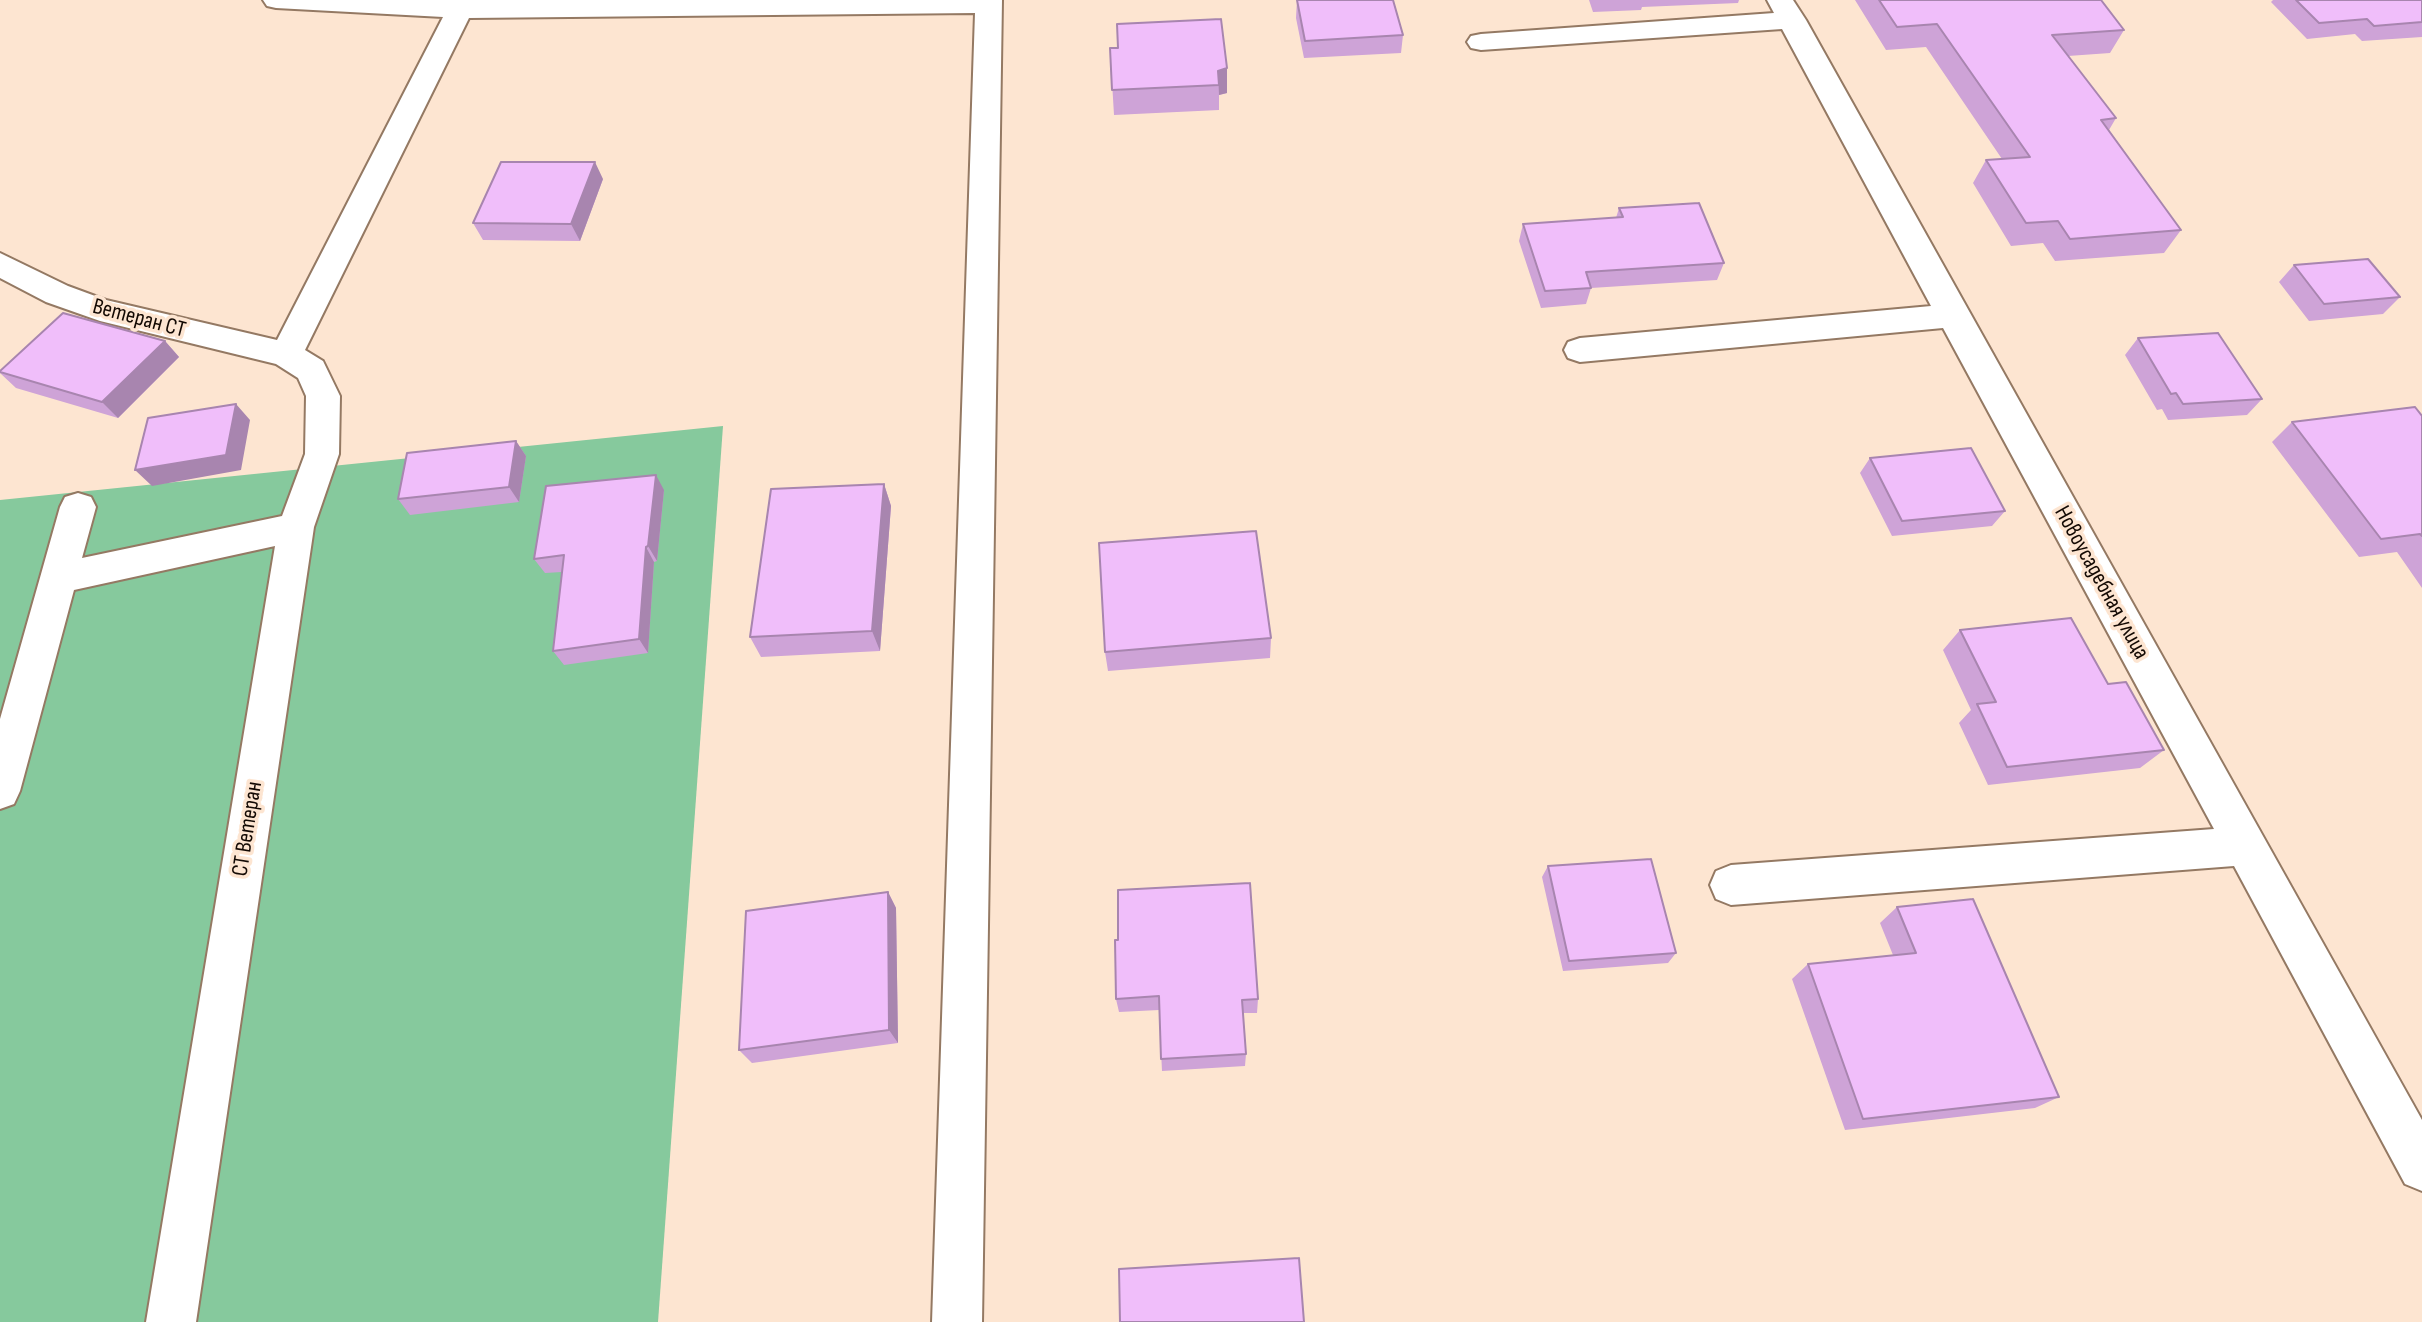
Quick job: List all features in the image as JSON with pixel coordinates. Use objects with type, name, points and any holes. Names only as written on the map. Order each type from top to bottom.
[{"type":"street","points":[[276,0],[463,5],[989,3],[957,1322]]},
{"type":"street","points":[[286,354],[463,5]]},
{"type":"street","points":[[1481,42],[1786,10]]},
{"type":"street","name":"Новоусадебная улица","points":[[1786,10],[2422,1167]]},
{"type":"street","name":"Ветеран СТ","points":[[0,264],[57,294],[100,310],[286,354]]},
{"type":"street","points":[[1580,350],[1954,315]]},
{"type":"street","name":"СТ Ветеран","points":[[172,1322],[296,527],[322,454],[323,396],[311,370],[286,354]]},
{"type":"street","points":[[0,791],[78,507]]},
{"type":"street","points":[[60,578],[296,527]]},
{"type":"street","points":[[1731,885],[2245,846]]},
{"type":"green space","points":[[723,426],[658,1322],[0,1322],[0,500]]},
{"type":"building","points":[[1297,0],[1393,0],[1403,35],[1305,41]]},
{"type":"building","points":[[1879,0],[2101,0],[2124,30],[2052,35],[2116,118],[2101,120],[2181,230],[2070,239],[2058,221],[2026,223],[1986,160],[2030,157],[1937,24],[1897,27]]},
{"type":"building","points":[[2296,0],[2422,0],[2422,22],[2374,26],[2367,19],[2319,23]]},
{"type":"building","points":[[1221,19],[1227,68],[1218,71],[1219,85],[1112,90],[1110,48],[1118,48],[1117,24]]},
{"type":"building","points":[[501,162],[595,162],[571,224],[473,223]]},
{"type":"building","points":[[1699,203],[1724,263],[1586,272],[1591,288],[1545,291],[1523,224],[1623,217],[1619,208]]},
{"type":"building","points":[[2368,259],[2400,297],[2324,304],[2294,265]]},
{"type":"building","points":[[63,313],[165,341],[102,402],[0,372]]},
{"type":"building","points":[[2218,333],[2262,399],[2183,404],[2176,393],[2171,394],[2138,338]]},
{"type":"building","points":[[236,404],[226,455],[135,470],[148,418]]},
{"type":"building","points":[[2415,407],[2422,416],[2422,536],[2420,534],[2381,539],[2292,422]]},
{"type":"building","points":[[516,441],[509,487],[398,499],[407,453]]},
{"type":"building","points":[[1971,448],[2005,511],[1902,521],[1870,458]]},
{"type":"building","points":[[656,475],[646,547],[639,639],[553,651],[564,555],[534,559],[546,486]]},
{"type":"building","points":[[884,484],[872,631],[750,637],[771,489]]},
{"type":"building","points":[[1256,531],[1271,638],[1105,652],[1099,543]]},
{"type":"building","points":[[2071,618],[2108,684],[2126,682],[2164,750],[2007,767],[1977,704],[1996,702],[1960,630]]},
{"type":"building","points":[[1651,859],[1676,953],[1569,961],[1548,866]]},
{"type":"building","points":[[1250,883],[1258,999],[1242,1000],[1246,1054],[1161,1059],[1159,996],[1116,999],[1118,890]]},
{"type":"building","points":[[888,892],[889,1030],[739,1050],[746,911]]},
{"type":"building","points":[[1973,899],[2059,1097],[1863,1119],[1808,964],[1916,953],[1897,907]]},
{"type":"building","points":[[1299,1258],[1304,1322],[1120,1322],[1119,1269]]}]
